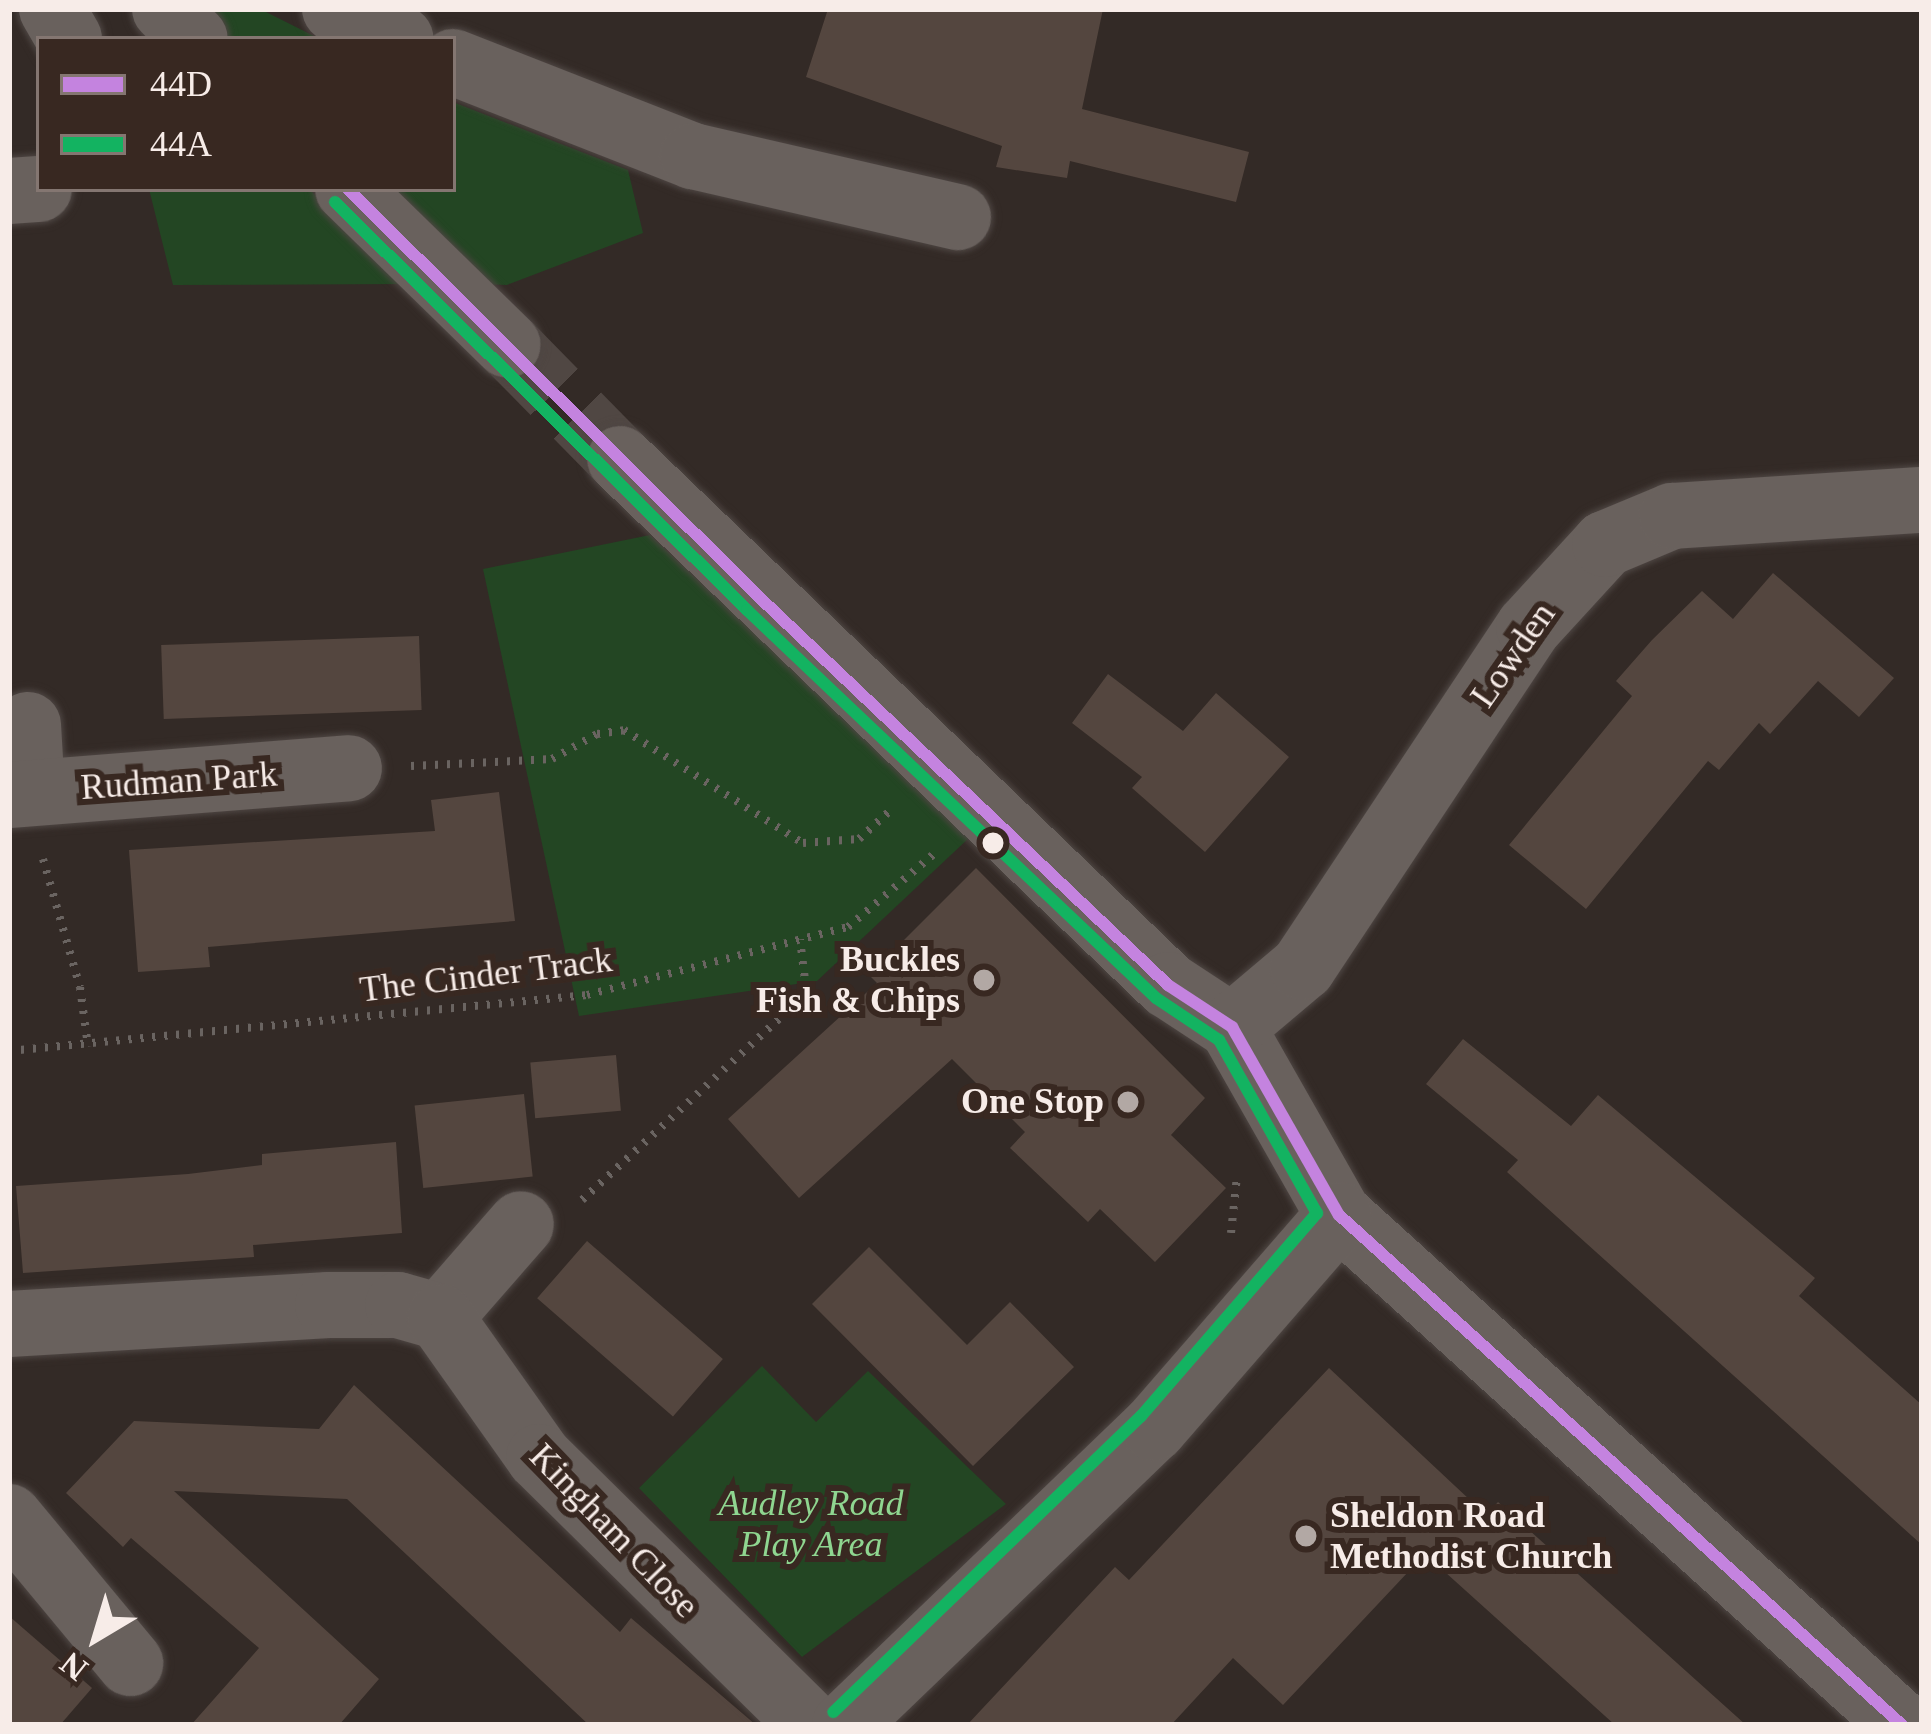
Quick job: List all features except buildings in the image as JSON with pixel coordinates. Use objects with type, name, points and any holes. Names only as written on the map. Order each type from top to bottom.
[{"type":"street","points":[[52,9],[67,36]]},
{"type":"street","points":[[165,9],[192,36]]},
{"type":"street","points":[[335,9],[394,36]]},
{"type":"street","points":[[456,63],[693,156],[958,217]]},
{"type":"street","points":[[352,192],[508,345]]},
{"type":"street","points":[[620,459],[1168,985],[1232,1027],[1339,1215],[1903,1725]]},
{"type":"street","name":"Lowden","points":[[1232,1027],[1303,967],[1529,627],[1605,544],[1672,516],[1922,500]]},
{"type":"street","points":[[20,794],[28,724]]},
{"type":"street","name":"Rudman Park","points":[[20,794],[349,768]]},
{"type":"street","points":[[844,1725],[1154,1428],[1339,1215]]},
{"type":"street","points":[[9,1324],[328,1305],[398,1305],[440,1317],[521,1224]]},
{"type":"street","name":"Kingham Close","points":[[440,1317],[539,1457],[811,1725]]},
{"type":"street","points":[[9,1516],[130,1663]]},
{"type":"path","points":[[349,768],[552,759],[597,734],[624,730],[793,838],[818,845],[869,834],[959,783]]},
{"type":"path","name":"The Cinder Track","points":[[9,1051],[587,995],[800,939],[873,914],[959,783]]},
{"type":"path","points":[[43,859],[80,987],[88,1046]]},
{"type":"path","points":[[521,1224],[556,1224],[792,1007],[806,988],[800,939]]},
{"type":"path","points":[[1228,1243],[1237,1168]]},
{"type":"green space","points":[[195,9],[260,9],[314,36],[223,36]]},
{"type":"green space","points":[[456,103],[628,170],[643,233],[507,285],[478,284],[383,192],[456,192]]},
{"type":"green space","points":[[150,192],[312,192],[406,284],[173,285]]},
{"type":"green space","points":[[650,535],[970,837],[817,981],[579,1016],[483,569]]},
{"type":"green space","name":"Audley Road Play Area","points":[[762,1366],[816,1422],[868,1371],[1006,1504],[802,1657],[639,1488]]},
{"type":"tunnel","points":[[508,345],[620,459]]},
{"type":"transit line","name":"44D","points":[[351,192],[759,597],[1168,985],[1232,1027],[1339,1215],[1902,1725]]},
{"type":"transit line","name":"44A","points":[[335,202],[747,610],[1156,998],[1219,1040],[1317,1213],[1141,1416],[833,1712]]},
{"type":"place","name":"Buckles Fish & Chips","points":[[984,980]]},
{"type":"place","name":"One Stop","points":[[1128,1102]]},
{"type":"place","name":"Sheldon Road Methodist Church","points":[[1306,1536]]}]
